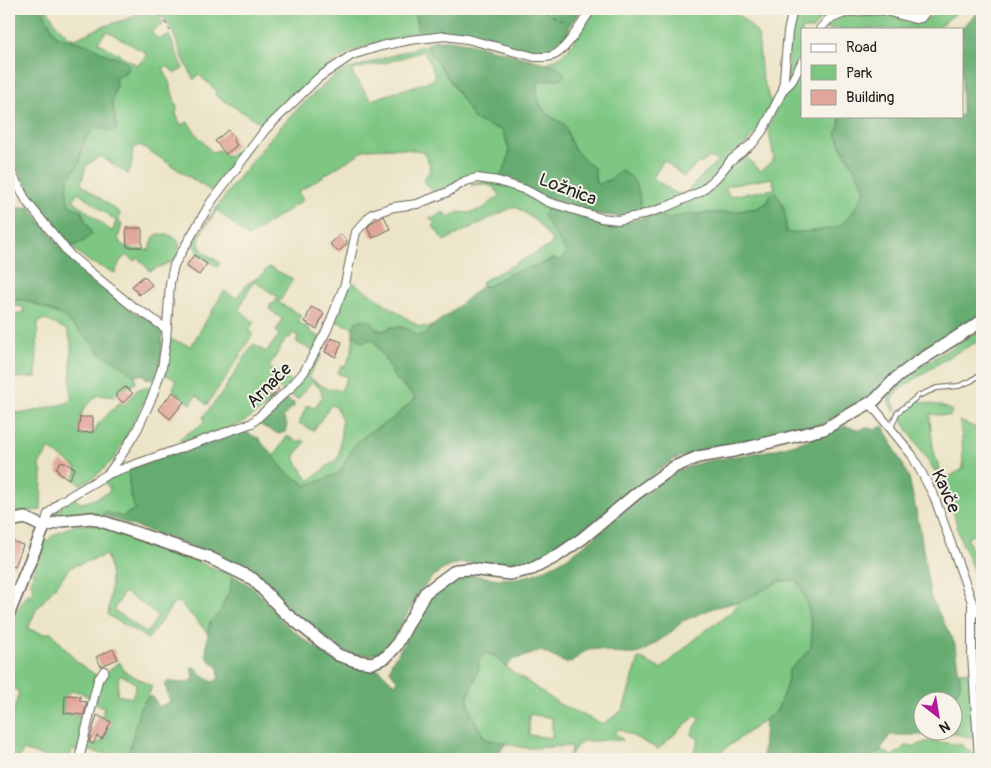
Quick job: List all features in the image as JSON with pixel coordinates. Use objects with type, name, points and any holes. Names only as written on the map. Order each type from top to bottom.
[{"type":"street","points":[[576,30],[592,9]]},
{"type":"street","name":"Ložnica","points":[[783,90],[788,32],[793,9]]},
{"type":"street","points":[[821,28],[828,20],[847,12],[882,10],[915,19],[921,18],[927,10]]},
{"type":"street","name":"Arnače","points":[[108,474],[137,430],[153,395],[162,368],[170,283],[174,265],[211,202],[265,130],[318,78],[352,55],[410,40],[444,36],[467,39],[535,57],[556,55],[571,40],[576,30]]},
{"type":"street","name":"Ložnica","points":[[345,284],[356,232],[372,214],[394,207],[417,204],[448,192],[465,181],[477,178],[498,181],[526,190],[548,202],[602,218],[618,220],[638,216],[700,192],[752,143],[763,130],[783,90],[792,81],[801,64]]},
{"type":"street","points":[[9,168],[27,202],[71,256],[132,306],[166,329]]},
{"type":"street","name":"Arnače","points":[[44,527],[48,514],[60,502],[108,474],[252,422],[290,388],[304,372],[327,330],[345,284]]},
{"type":"street","points":[[9,521],[25,518],[44,527],[61,521],[92,518],[208,558],[253,579],[284,612],[338,655],[356,661],[372,663],[386,657],[396,646],[425,593],[456,570],[471,569],[510,574],[532,569],[557,556],[583,538],[637,493],[674,467],[698,457],[734,451],[824,429],[870,404],[896,378],[916,363],[982,322]]},
{"type":"street","name":"Kavče","points":[[870,404],[912,455],[934,496],[972,602],[982,617]]},
{"type":"street","points":[[9,613],[44,527]]},
{"type":"street","name":"Kavče","points":[[972,602],[972,655],[980,754]]},
{"type":"street","points":[[79,759],[98,680],[104,671]]},
{"type":"lane","points":[[891,429],[896,413],[918,396],[937,388],[959,386],[971,381],[982,373]]},
{"type":"path","points":[[155,9],[170,31]]},
{"type":"path","points":[[542,9],[550,18],[576,30]]},
{"type":"green space","points":[[9,9],[42,9],[56,36],[92,46],[105,54],[124,60],[129,65],[125,73],[115,77],[116,87],[112,102],[117,129],[111,131],[97,126],[86,137],[81,148],[80,162],[68,180],[67,197],[69,205],[81,210],[92,234],[84,241],[71,247],[35,204],[18,169],[9,157]]},
{"type":"green space","points":[[42,9],[47,9],[56,24],[69,37],[75,39],[104,26],[137,16],[133,9],[153,9],[164,24],[151,31],[157,39],[169,35],[183,69],[175,73],[167,66],[163,68],[169,82],[177,108],[176,114],[181,125],[188,122],[212,152],[220,150],[227,157],[244,144],[249,148],[214,193],[140,145],[133,148],[131,169],[128,174],[100,156],[86,166],[81,184],[120,213],[119,223],[122,224],[118,239],[121,243],[132,249],[149,250],[154,237],[158,234],[171,236],[179,244],[175,260],[150,271],[138,258],[134,261],[127,255],[120,261],[115,273],[90,262],[71,247],[84,241],[68,203],[66,187],[68,179],[79,162],[85,141],[92,131],[97,126],[111,131],[115,113],[112,102],[116,87],[115,77],[124,60],[105,54],[92,46],[56,36]],"holes":[[[107,31],[146,53],[147,56],[137,65],[98,42]],[[78,192],[116,221],[113,230],[111,231],[73,200]]]},
{"type":"green space","points":[[158,9],[414,9],[419,36],[376,44],[349,53],[312,80],[267,124],[262,124],[215,95],[217,91],[198,74],[194,80],[173,32]]},
{"type":"green space","points":[[414,9],[582,9],[571,23],[566,38],[557,50],[538,55],[466,35],[441,34],[419,36]]},
{"type":"green space","points":[[596,9],[732,9],[758,35],[762,78],[772,104],[765,122],[752,138],[702,187],[690,194],[641,211],[639,194],[620,170],[611,179],[599,185],[595,180],[595,169],[576,151],[565,126],[548,114],[539,102],[537,92],[539,81],[562,78],[565,74],[556,66],[547,63],[561,56]],"holes":[[[710,157],[717,161],[684,194],[675,193],[653,178],[664,160],[684,177],[698,163],[702,163]]]},
{"type":"green space","points":[[795,9],[835,9],[823,15],[814,28],[801,28],[800,58],[787,84],[788,51]]},
{"type":"green space","points":[[938,9],[961,9],[937,28],[824,28],[839,16],[868,13],[891,15],[912,24],[934,15]]},
{"type":"green space","points":[[982,9],[982,317],[870,398],[822,425],[702,451],[675,459],[634,488],[576,538],[558,550],[515,567],[463,563],[440,571],[432,577],[419,593],[386,648],[372,655],[349,655],[338,648],[300,619],[250,571],[203,550],[102,515],[105,512],[122,517],[135,509],[130,492],[128,469],[241,430],[260,439],[284,470],[306,486],[337,474],[341,471],[353,447],[368,433],[391,420],[416,398],[394,377],[373,339],[362,342],[353,335],[353,328],[356,322],[364,319],[372,322],[376,330],[383,331],[392,327],[401,327],[410,330],[418,336],[426,334],[432,326],[482,286],[489,286],[508,274],[552,259],[563,260],[566,252],[543,216],[548,206],[611,222],[629,222],[657,213],[666,219],[693,214],[732,212],[757,208],[767,203],[770,194],[776,193],[785,212],[786,233],[822,230],[840,225],[855,209],[865,189],[836,134],[839,118],[964,118],[964,28],[961,28]]},
{"type":"green space","points":[[435,40],[473,44],[556,66],[565,74],[562,78],[539,81],[537,92],[539,102],[548,114],[564,124],[576,151],[595,169],[595,180],[598,185],[611,179],[620,170],[631,178],[637,187],[641,211],[626,216],[595,213],[561,204],[499,179],[509,155],[502,130],[474,119],[450,80],[425,45]]},
{"type":"green space","points":[[425,45],[454,87],[478,117],[489,126],[502,130],[509,155],[499,179],[490,176],[473,177],[434,193],[423,180],[429,172],[430,165],[422,151],[395,148],[366,149],[298,192],[303,200],[248,237],[217,210],[201,233],[199,243],[205,252],[220,263],[218,267],[197,254],[198,249],[192,245],[235,182],[272,136],[301,105],[333,77],[343,71]],"holes":[[[424,51],[435,75],[433,80],[371,100],[352,73],[355,69],[388,62]]]},
{"type":"green space","points":[[801,69],[801,118],[839,118],[841,147],[857,171],[865,189],[855,209],[840,226],[830,229],[785,233],[785,212],[776,193],[767,203],[757,208],[732,212],[693,214],[665,220],[657,213],[700,193],[742,153],[761,171],[774,159],[768,127],[787,89]],"holes":[[[772,178],[775,189],[729,196],[726,189],[727,186]]]},
{"type":"green space","points":[[483,181],[520,189],[548,206],[552,229],[566,252],[563,260],[552,259],[508,274],[489,286],[482,286],[481,282],[551,245],[552,240],[537,222],[515,206],[444,241],[433,226],[435,223],[429,218],[438,216],[441,213],[446,213],[447,217],[459,212],[478,211],[484,208],[500,196],[492,187],[471,185],[470,183]]},
{"type":"green space","points":[[30,207],[70,259],[84,272],[124,303],[131,311],[151,320],[153,324],[163,329],[161,361],[155,378],[151,380],[142,374],[135,376],[114,360],[101,354],[63,316],[25,300],[9,300],[9,209]]},
{"type":"green space","points":[[269,267],[293,279],[279,303],[301,315],[298,322],[310,329],[310,332],[320,337],[313,351],[296,342],[298,336],[292,333],[290,338],[287,337],[269,367],[292,382],[284,392],[270,380],[263,392],[274,401],[251,417],[237,425],[217,432],[183,441],[179,439],[205,422],[203,417],[222,393],[253,344],[266,352],[279,335],[276,332],[282,319],[269,309],[271,303],[274,304],[278,297],[255,282],[251,286],[239,309],[254,322],[249,330],[253,333],[207,405],[196,395],[191,404],[173,390],[176,380],[163,373],[169,339],[191,346],[224,291],[236,298],[247,284],[260,276]]},
{"type":"green space","points":[[348,279],[420,327],[432,326],[426,334],[418,336],[410,330],[401,327],[392,327],[383,331],[356,322],[353,328],[333,320]]},
{"type":"green space","points":[[9,300],[25,300],[63,316],[101,354],[114,360],[135,376],[136,383],[121,390],[114,397],[98,395],[88,404],[82,412],[80,435],[94,434],[98,424],[120,402],[124,405],[137,390],[148,387],[150,391],[114,459],[97,475],[81,485],[74,479],[77,468],[49,449],[39,465],[42,473],[41,510],[18,512],[9,515],[9,412],[25,413],[67,403],[71,399],[71,342],[67,330],[44,319],[38,323],[36,377],[9,378],[9,314],[15,316],[24,311],[23,307],[9,306]]},
{"type":"green space","points":[[980,330],[982,333],[982,344],[977,342],[950,356],[897,391],[892,398],[896,410],[894,411],[889,404],[888,397],[905,376]]},
{"type":"green space","points":[[353,335],[362,342],[373,338],[394,377],[416,398],[391,420],[368,433],[353,447],[341,471],[306,486],[284,471],[274,456],[287,436],[298,442],[302,440],[305,442],[294,457],[309,481],[339,457],[342,420],[336,407],[331,405],[313,431],[299,423],[307,405],[314,408],[323,396],[322,390],[312,382],[298,399],[288,394],[318,353],[322,355],[308,377],[329,390],[331,388],[341,391],[347,377],[337,373],[341,366],[345,367],[352,348]]},
{"type":"green space","points":[[284,398],[294,403],[294,407],[283,417],[287,424],[285,432],[279,434],[258,424],[257,420]]},
{"type":"green space","points":[[920,398],[922,402],[952,410],[950,416],[930,414],[933,448],[945,479],[963,469],[962,436],[959,421],[982,430],[982,531],[967,538],[981,570],[978,573],[974,572],[959,535],[946,488],[904,424],[901,415],[909,404]]},
{"type":"green space","points":[[845,426],[860,430],[866,427],[874,429],[883,426],[909,478],[920,529],[930,596],[955,644],[960,686],[958,690],[914,690],[914,735],[890,735],[879,752],[868,759],[766,759],[763,754],[765,720],[777,711],[787,684],[789,670],[811,648],[809,613],[804,596],[796,580],[780,581],[742,601],[713,608],[683,621],[669,634],[642,652],[634,654],[613,653],[598,649],[589,650],[582,653],[572,662],[566,663],[541,651],[513,660],[506,667],[497,657],[486,653],[478,662],[479,668],[467,699],[473,717],[485,739],[506,743],[495,759],[127,759],[140,708],[148,697],[153,697],[159,707],[170,702],[165,684],[169,681],[188,682],[194,678],[191,668],[195,667],[207,679],[214,682],[219,678],[218,667],[208,659],[206,653],[208,633],[210,622],[220,612],[230,592],[234,576],[254,588],[286,625],[309,643],[334,659],[346,664],[359,668],[380,670],[394,684],[398,681],[390,670],[392,661],[398,654],[417,618],[445,584],[456,578],[468,575],[506,579],[539,572],[564,559],[581,547],[645,493],[662,480],[680,470],[702,463],[785,447]]},
{"type":"green space","points":[[128,469],[130,492],[135,509],[122,517],[105,512],[102,515],[87,512],[55,515],[54,513],[74,497],[78,502],[82,503],[110,491],[109,487],[102,481]]},
{"type":"green space","points":[[81,524],[97,525],[124,533],[234,576],[230,592],[220,612],[210,622],[208,633],[179,602],[174,603],[148,639],[108,615],[111,577],[106,555],[71,567],[36,610],[28,629],[45,634],[51,632],[77,662],[97,676],[91,698],[81,692],[71,691],[66,695],[63,713],[85,717],[83,721],[85,729],[79,752],[72,749],[70,759],[52,759],[23,750],[19,759],[9,759],[9,727],[19,692],[9,686],[9,631],[16,612],[28,594],[31,595],[34,586],[31,584],[33,571],[44,544],[51,537]],"holes":[[[124,592],[158,616],[147,633],[114,610]]]},
{"type":"green space","points":[[796,580],[800,587],[809,613],[811,648],[789,670],[787,684],[777,711],[715,756],[714,759],[691,759],[699,739],[691,735],[700,719],[695,716],[658,749],[619,729],[615,733],[623,740],[583,741],[570,756],[571,746],[532,748],[485,739],[473,717],[467,699],[479,668],[478,662],[486,653],[497,657],[506,667],[561,705],[603,724],[623,710],[639,658],[661,669],[701,634],[734,610],[737,602],[780,581]],"holes":[[[529,714],[552,718],[552,738],[529,735]]]},
{"type":"green space","points":[[120,662],[124,671],[152,686],[148,697],[140,708],[127,759],[84,750],[86,743],[94,745],[103,740],[112,723],[102,717],[104,707],[95,704],[102,679]],"holes":[[[121,675],[136,685],[132,698],[117,695],[119,676]]]},
{"type":"green space","points":[[969,671],[974,738],[964,736],[964,690],[958,690],[960,686],[960,672]]},
{"type":"green space","points":[[929,741],[962,745],[978,759],[868,759],[880,749],[892,756],[905,746],[915,746]]},
{"type":"building","points":[[228,130],[235,138],[233,140],[237,145],[226,154],[215,141]]},
{"type":"building","points":[[384,216],[390,229],[373,238],[367,228],[372,222]]},
{"type":"building","points":[[126,228],[142,228],[142,247],[127,247]]},
{"type":"building","points":[[341,234],[347,241],[347,244],[338,252],[330,244]]},
{"type":"building","points":[[194,255],[207,264],[199,275],[186,266]]},
{"type":"building","points":[[144,276],[152,285],[139,295],[132,286]]},
{"type":"building","points":[[311,307],[324,313],[317,329],[305,322]]},
{"type":"building","points":[[331,338],[342,342],[336,357],[325,352]]},
{"type":"building","points":[[269,382],[279,389],[270,398],[261,392]]},
{"type":"building","points":[[125,387],[133,393],[123,403],[115,395]]},
{"type":"building","points":[[173,392],[184,402],[170,419],[158,409]]},
{"type":"building","points":[[80,417],[93,417],[93,432],[78,433]]},
{"type":"building","points":[[61,461],[75,468],[69,479],[57,472],[59,469],[56,468]]},
{"type":"building","points":[[9,540],[23,545],[15,567],[9,565]]},
{"type":"building","points":[[113,649],[118,659],[101,666],[96,657]]},
{"type":"building","points":[[65,695],[80,696],[80,701],[87,702],[84,715],[64,713]]},
{"type":"building","points":[[97,715],[111,722],[102,739],[97,736],[93,744],[89,742]]}]
